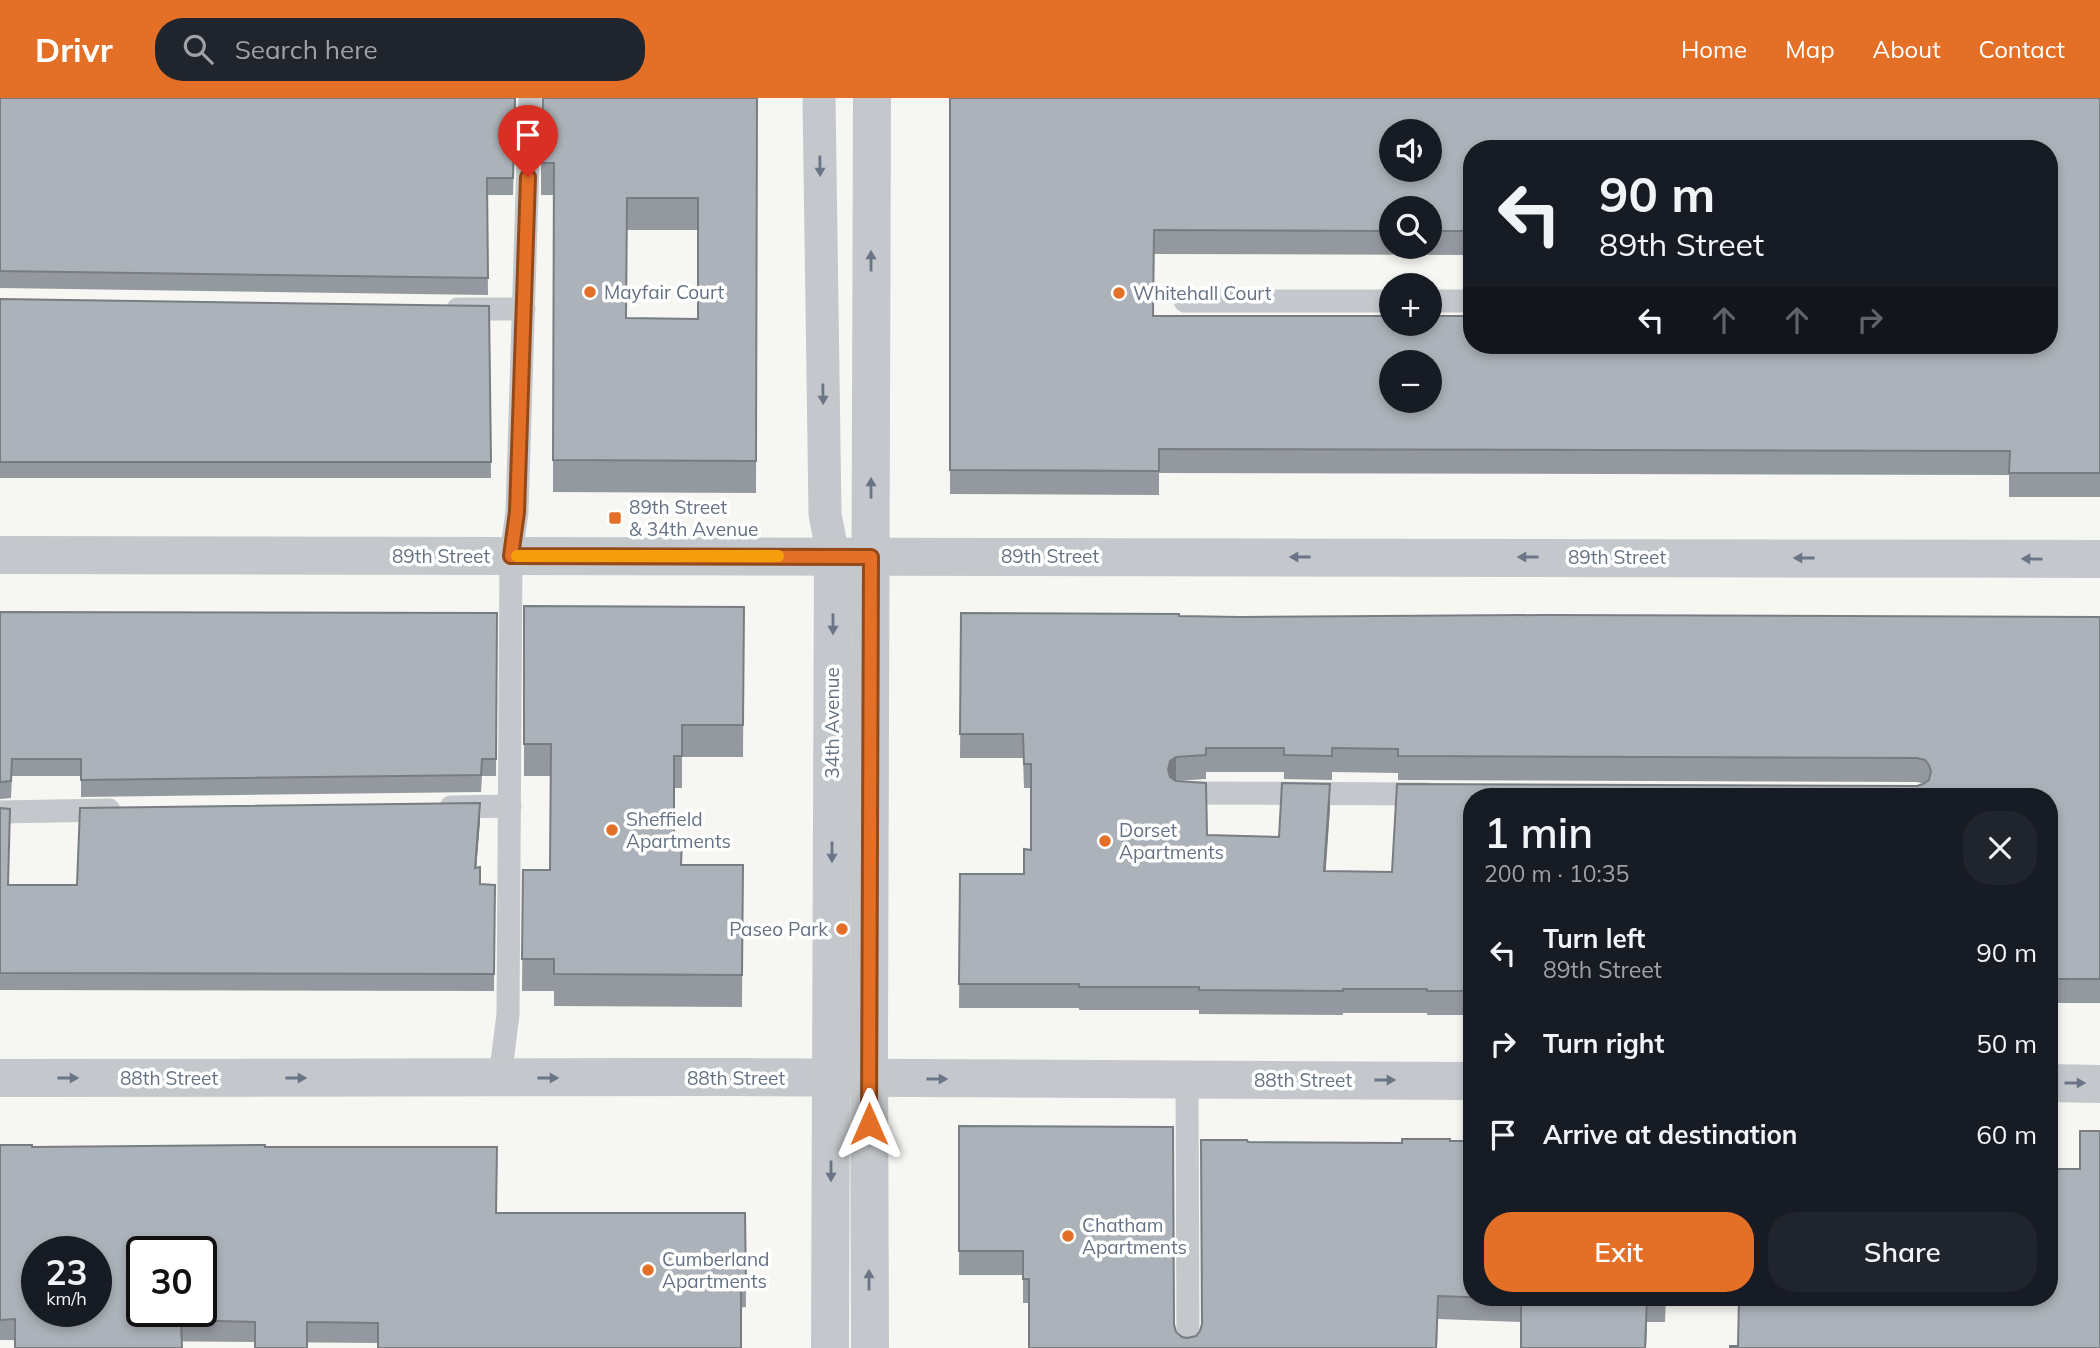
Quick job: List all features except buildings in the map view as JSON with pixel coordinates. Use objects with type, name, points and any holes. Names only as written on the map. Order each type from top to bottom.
[{"type":"street","name":"34th Avenue","points":[[819,98],[825,514],[833,556],[830,1348]]},
{"type":"street","name":"34th Avenue","points":[[870,1348],[872,98]]},
{"type":"street","name":"89th Street","points":[[0,555],[2100,559]]},
{"type":"street","name":"88th Street","points":[[0,1077],[1463,1081]]},
{"type":"street","points":[[2058,1083],[2100,1084]]},
{"type":"lane","points":[[500,1078],[508,1014],[511,556],[517,512],[530,98]]},
{"type":"lane","points":[[1185,301],[1379,301]]},
{"type":"lane","points":[[1442,301],[1463,301]]},
{"type":"lane","points":[[441,308],[524,309]]},
{"type":"lane","points":[[1182,793],[1446,794]]},
{"type":"lane","points":[[427,807],[510,806]]},
{"type":"lane","points":[[0,812],[124,810]]},
{"type":"lane","points":[[1187,1079],[1188,1348]]},
{"type":"slow traffic","points":[[517,556],[778,556]]},
{"type":"place","name":"Mayfair Court","points":[[590,292]]},
{"type":"place","name":"Whitehall Court","points":[[1119,293]]},
{"type":"place","name":"89th Street & 34th Avenue","points":[[615,518]]},
{"type":"place","name":"Sheffield Apartments","points":[[612,830]]},
{"type":"place","name":"Dorset Apartments","points":[[1105,841]]},
{"type":"place","name":"Paseo Park","points":[[842,929]]},
{"type":"place","name":"Chatham Apartments","points":[[1068,1236]]},
{"type":"place","name":"Cumberland Apartments","points":[[648,1270]]},
{"type":"route","points":[[528,177],[517,512],[511,556],[871,557],[869,1124]]}]
